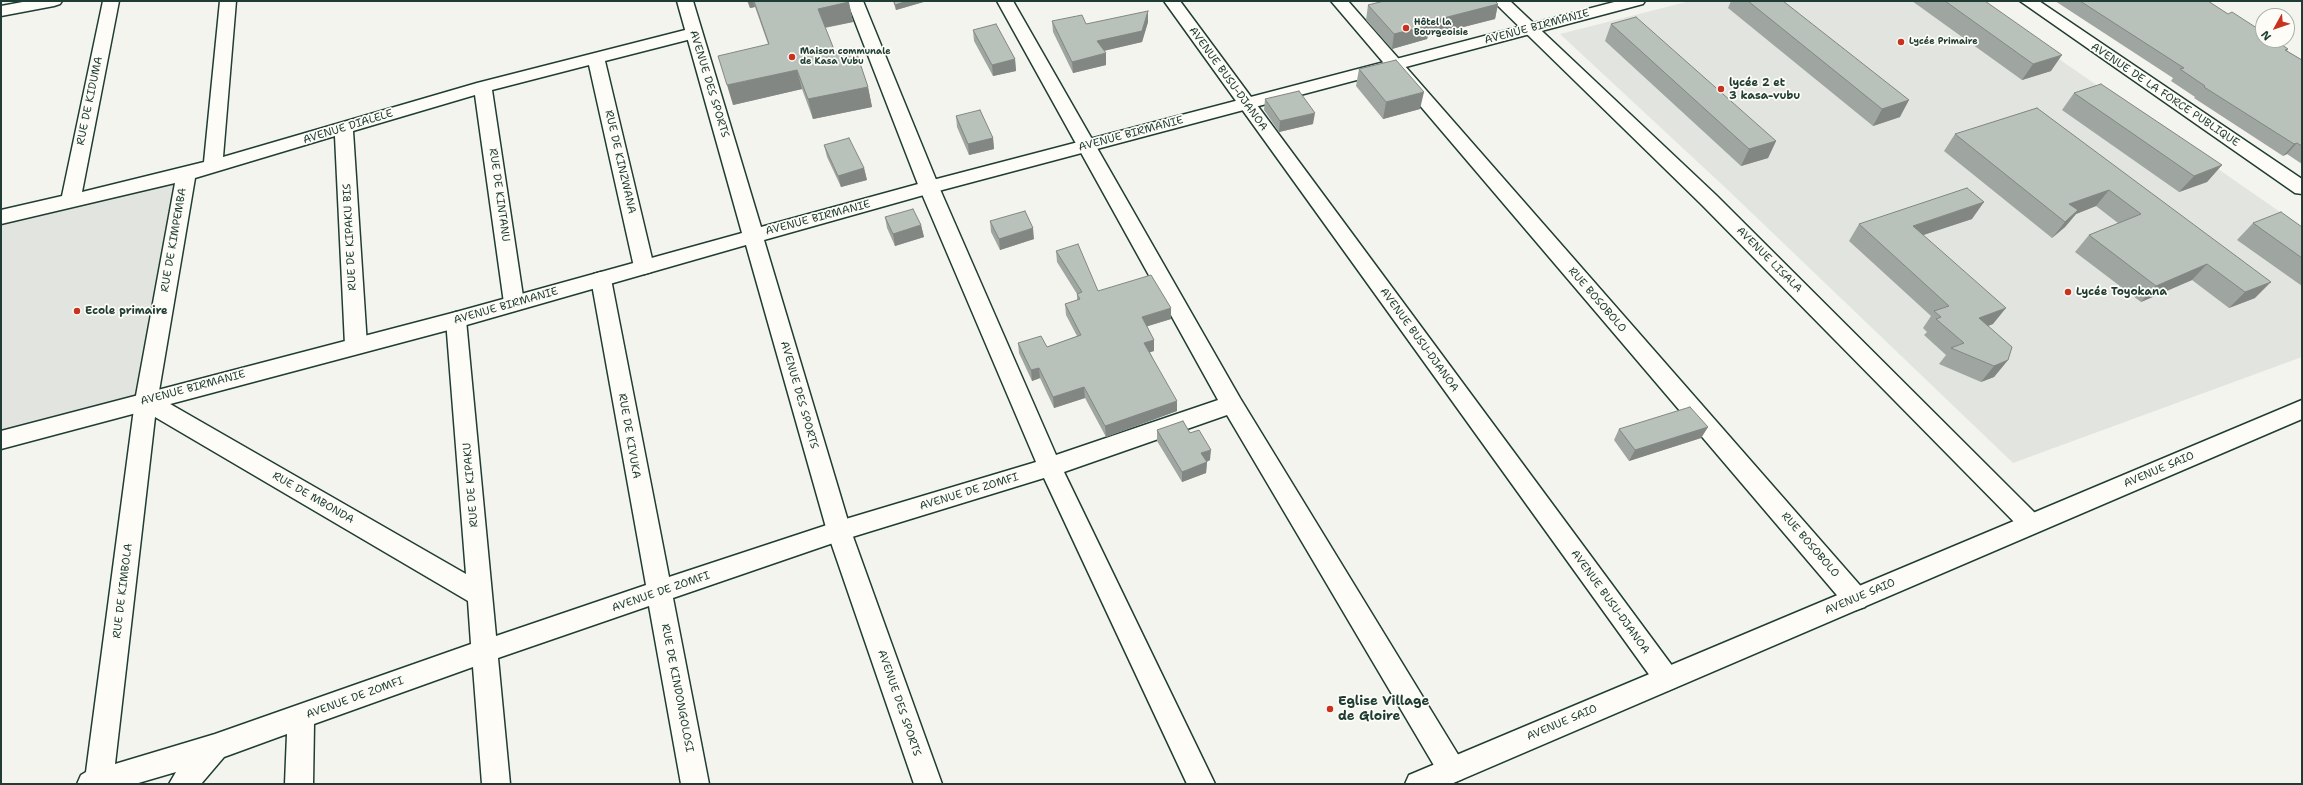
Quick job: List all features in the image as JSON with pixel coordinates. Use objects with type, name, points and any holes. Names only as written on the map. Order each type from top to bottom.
[{"type":"street","points":[[1,11],[20,5],[54,1]]},
{"type":"street","name":"RUE DE KIDUMA","points":[[70,202],[111,1]]},
{"type":"street","points":[[213,167],[228,1]]},
{"type":"street","name":"AVENUE DES SPORTS","points":[[685,1],[693,33],[839,531],[928,784]]},
{"type":"street","points":[[855,1],[929,187],[1050,467],[1201,784]]},
{"type":"street","points":[[1005,1],[1232,404],[1452,770]]},
{"type":"street","name":"AVENUE BUSU-DJANOA","points":[[1172,1],[1667,679]]},
{"type":"street","name":"RUE BOSOBOLO","points":[[1339,1],[1856,598]]},
{"type":"street","name":"AVENUE LISALA","points":[[1501,1],[1709,200],[2031,524]]},
{"type":"street","name":"AVENUE BIRMANIE","points":[[1,440],[356,345],[456,320],[929,187],[1246,102],[1530,30],[1637,1]]},
{"type":"street","name":"AVENUE DE LA FORCE PUBLIQUE","points":[[2028,1],[2302,188]]},
{"type":"street","name":"AVENUE DIALELE","points":[[1,216],[70,202],[213,167],[483,87],[693,33]]},
{"type":"street","name":"RUE DE KINZWANA","points":[[596,58],[644,267]]},
{"type":"street","name":"RUE DE KINTANU","points":[[483,87],[514,304]]},
{"type":"street","name":"RUE DE KIPAKU BIS","points":[[344,129],[356,345]]},
{"type":"street","name":"RUE DE KIMPEMBA","points":[[146,401],[186,174]]},
{"type":"street","name":"RUE DE KIVUKA","points":[[601,279],[658,592]]},
{"type":"street","name":"RUE DE KIPAKU","points":[[456,320],[496,784]]},
{"type":"street","name":"RUE DE MBONDA","points":[[146,401],[480,595]]},
{"type":"street","name":"RUE DE KIMBOLA","points":[[95,783],[146,401]]},
{"type":"street","name":"AVENUE DE ZOMFI","points":[[95,783],[215,747],[301,718],[485,651],[839,531],[1050,467],[1232,404]]},
{"type":"street","name":"AVENUE SAIO","points":[[1418,784],[2302,409]]},
{"type":"street","name":"RUE DE KINDONGOLOSI","points":[[658,592],[695,784]]},
{"type":"street","points":[[299,784],[301,718]]},
{"type":"street","points":[[183,784],[215,747]]},
{"type":"shaded area","name":"Lycée Toyokana","points":[[1690,1],[1975,1],[2302,227],[2302,357],[2013,463],[1731,193],[1560,34]]},
{"type":"shaded area","name":"Ecole primaire","points":[[179,183],[135,396],[1,432],[1,225]]},
{"type":"building","points":[[754,1],[848,1],[849,2],[818,9],[835,52],[855,48],[868,87],[808,99],[797,70],[727,85],[718,56],[769,44]]},
{"type":"building","points":[[894,1],[907,1],[895,5]]},
{"type":"building","points":[[1384,1],[1495,1],[1498,4],[1428,22],[1430,25],[1394,34],[1368,5]]},
{"type":"building","points":[[1748,1],[1783,1],[1909,100],[1882,109]]},
{"type":"building","points":[[1945,1],[1985,1],[2062,55],[2033,64]]},
{"type":"building","points":[[2080,1],[2208,1],[2228,14],[2232,12],[2255,27],[2255,48],[2287,48],[2288,49],[2285,50],[2302,60],[2302,146],[2297,143],[2294,144],[2204,87],[2205,86],[2180,69],[2184,68]]},
{"type":"building","points":[[1148,11],[1142,31],[1097,41],[1106,53],[1072,62],[1052,21],[1082,15],[1086,24]]},
{"type":"building","points":[[1636,17],[1776,141],[1749,149],[1611,24]]},
{"type":"building","points":[[996,24],[1015,59],[992,65],[973,30]]},
{"type":"building","points":[[1396,60],[1424,92],[1386,102],[1359,69]]},
{"type":"building","points":[[2101,84],[2222,165],[2194,176],[2074,93]]},
{"type":"building","points":[[1299,91],[1315,113],[1280,121],[1265,99]]},
{"type":"building","points":[[2037,108],[2271,282],[2245,292],[2207,264],[2156,286],[2089,235],[2141,214],[2109,190],[2069,204],[2078,210],[2065,222],[1955,134]]},
{"type":"building","points":[[980,110],[993,138],[968,144],[956,116]]},
{"type":"building","points":[[849,138],[864,168],[838,176],[824,145]]},
{"type":"building","points":[[1967,188],[1984,202],[1913,226],[2006,308],[1979,318],[2012,347],[2008,360],[1994,366],[1951,348],[1964,343],[1936,319],[1941,317],[1934,311],[1949,306],[1859,224]]},
{"type":"building","points":[[913,209],[921,225],[893,234],[885,217]]},
{"type":"building","points":[[1025,211],[1033,228],[999,239],[990,221]]},
{"type":"building","points":[[2281,212],[2302,227],[2302,258],[2253,223]]},
{"type":"building","points":[[1078,244],[1098,291],[1151,275],[1171,308],[1142,317],[1154,340],[1144,343],[1177,401],[1105,426],[1084,387],[1053,397],[1039,368],[1031,370],[1018,343],[1041,336],[1047,347],[1081,335],[1065,304],[1080,299],[1077,294],[1082,292],[1056,251]]},
{"type":"building","points":[[1690,407],[1708,427],[1635,450],[1619,429]]},
{"type":"building","points":[[1183,421],[1190,433],[1199,430],[1211,450],[1201,453],[1207,462],[1182,472],[1157,430]]},
{"type":"place","name":"Hôtel la Bourgeoisie","points":[[1406,28]]},
{"type":"place","name":"Lycée Primaire","points":[[1901,42]]},
{"type":"place","name":"Maison communale de Kasa Vubu","points":[[792,57]]},
{"type":"place","name":"lycée 2 et 3 kasa-vubu","points":[[1721,89]]},
{"type":"place","name":"Lycée Toyokana","points":[[2068,292]]},
{"type":"place","name":"Ecole primaire","points":[[77,311]]},
{"type":"place","name":"Eglise Village de Gloire","points":[[1330,709]]}]
